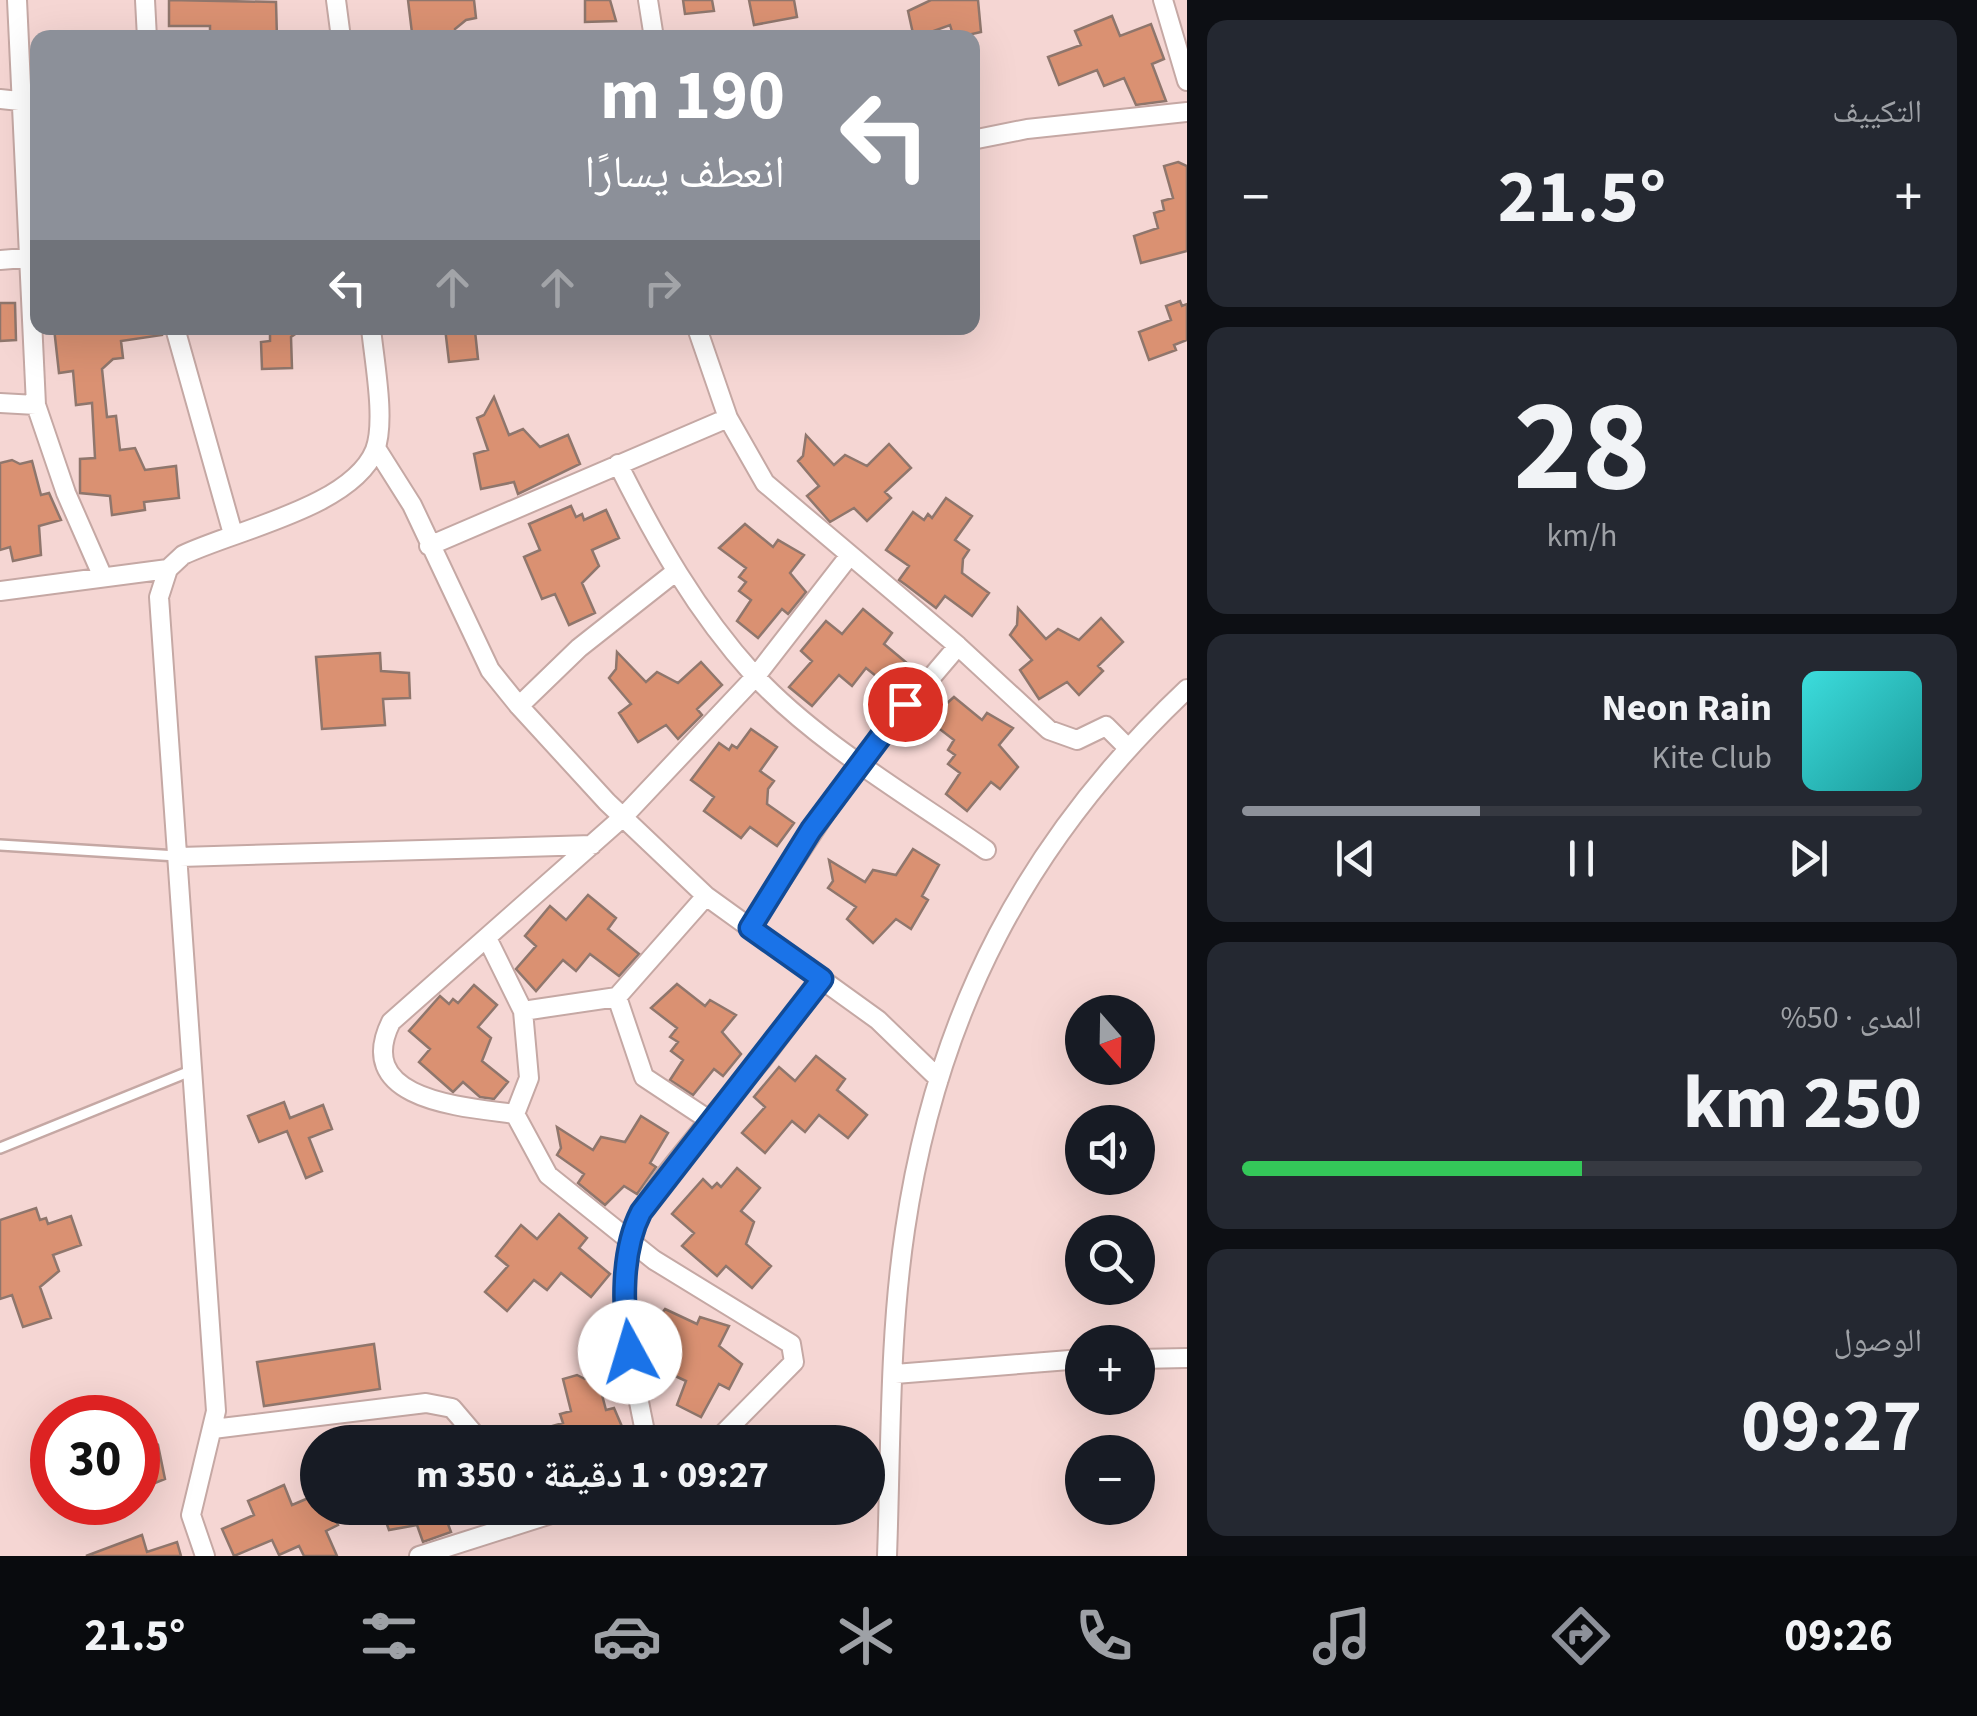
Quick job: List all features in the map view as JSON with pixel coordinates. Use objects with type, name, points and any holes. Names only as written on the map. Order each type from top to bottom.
[{"type":"street","points":[[17,0],[29,102],[30,154]]},
{"type":"street","points":[[145,0],[147,30]]},
{"type":"street","points":[[336,0],[340,30]]},
{"type":"street","points":[[648,0],[653,30]]},
{"type":"street","points":[[1163,0],[1187,81]]},
{"type":"street","points":[[0,99],[29,102]]},
{"type":"street","points":[[980,138],[1026,129],[1187,112]]},
{"type":"street","points":[[0,260],[30,258]]},
{"type":"street","points":[[34,335],[36,405],[66,493],[102,576]]},
{"type":"street","points":[[176,335],[233,534]]},
{"type":"street","points":[[0,591],[168,568],[183,556],[338,491],[363,470],[376,448],[378,398],[372,335]]},
{"type":"street","points":[[699,335],[728,418],[765,483],[958,646],[1049,730],[1077,740],[1106,726],[1128,748]]},
{"type":"street","points":[[0,403],[36,405]]},
{"type":"street","points":[[429,546],[728,418]]},
{"type":"street","points":[[376,448],[412,505],[490,670],[519,706],[623,817],[706,896],[902,1040],[939,1079]]},
{"type":"street","points":[[618,464],[674,573],[756,676],[860,762],[986,850]]},
{"type":"street","points":[[515,1114],[443,1103],[411,1091],[388,1074],[382,1058],[390,1022],[623,817],[756,676],[850,555]]},
{"type":"street","points":[[168,568],[159,597],[216,1411],[192,1515],[205,1556]]},
{"type":"street","points":[[519,706],[578,648],[674,573]]},
{"type":"street","points":[[750,928],[860,762],[958,646]]},
{"type":"street","points":[[886,1556],[904,1234],[916,1162],[939,1079],[986,950],[1017,895],[1068,820],[1128,748],[1187,689]]},
{"type":"street","points":[[180,856],[592,845]]},
{"type":"street","points":[[523,1012],[617,997],[706,896]]},
{"type":"street","points":[[486,938],[523,1012],[529,1078],[515,1114],[543,1170],[654,1260],[790,1344],[794,1362],[732,1425]]},
{"type":"street","points":[[645,1425],[624,1322],[632,1241],[641,1212],[822,979]]},
{"type":"street","points":[[617,997],[644,1077],[709,1120]]},
{"type":"street","points":[[1155,1358],[1187,1358]]},
{"type":"street","points":[[895,1374],[1065,1361]]},
{"type":"street","points":[[213,1429],[426,1403],[452,1408],[466,1425]]},
{"type":"street","points":[[419,1556],[517,1525]]},
{"type":"lane","points":[[0,845],[180,856]]},
{"type":"lane","points":[[0,1148],[195,1069]]},
{"type":"building","points":[[169,0],[276,2],[277,30],[169,26]]},
{"type":"building","points":[[408,0],[474,0],[476,18],[466,20],[455,30],[412,30]]},
{"type":"building","points":[[585,0],[610,0],[616,21],[585,22]]},
{"type":"building","points":[[683,0],[712,0],[714,11],[685,14]]},
{"type":"building","points":[[749,0],[794,0],[797,17],[754,25]]},
{"type":"building","points":[[931,0],[978,0],[981,32],[952,30],[950,25],[936,30],[912,30],[908,11]]},
{"type":"building","points":[[1112,16],[1120,36],[1151,24],[1164,59],[1152,64],[1166,101],[1136,105],[1124,78],[1104,86],[1097,70],[1059,85],[1048,57],[1081,45],[1075,31]]},
{"type":"building","points":[[1178,162],[1187,166],[1187,251],[1141,263],[1134,236],[1158,228],[1154,213],[1164,210],[1162,201],[1173,198],[1164,166]]},
{"type":"building","points":[[1180,301],[1182,306],[1187,304],[1187,340],[1174,345],[1176,350],[1149,360],[1139,332],[1171,320],[1166,306]]},
{"type":"building","points":[[0,303],[15,303],[16,340],[0,341]]},
{"type":"building","points":[[55,335],[162,335],[121,341],[123,358],[113,359],[102,369],[107,417],[116,416],[120,450],[135,448],[145,470],[176,466],[179,498],[144,502],[145,510],[112,515],[110,496],[80,493],[80,459],[95,458],[92,403],[76,405],[73,371],[59,373]]},
{"type":"building","points":[[270,335],[294,335],[292,368],[262,369],[261,342],[270,341]]},
{"type":"building","points":[[446,335],[475,335],[478,359],[449,362]]},
{"type":"building","points":[[494,397],[509,435],[523,429],[540,447],[568,435],[580,464],[518,494],[514,482],[481,489],[474,454],[488,450],[477,418],[484,415]]},
{"type":"building","points":[[806,435],[834,465],[845,455],[867,466],[889,444],[911,468],[885,492],[891,498],[867,521],[854,508],[830,522],[807,496],[819,486],[798,461],[803,456]]},
{"type":"building","points":[[12,460],[20,464],[32,461],[41,495],[49,493],[61,520],[39,526],[41,555],[13,561],[10,547],[0,550],[0,463]]},
{"type":"building","points":[[946,498],[972,516],[955,540],[969,550],[963,559],[962,573],[989,593],[972,616],[945,596],[936,608],[899,580],[909,566],[886,550],[913,512],[924,520],[928,514],[932,518]]},
{"type":"building","points":[[571,506],[576,517],[582,514],[584,520],[606,510],[619,538],[592,550],[599,566],[582,583],[595,613],[569,625],[555,594],[542,599],[524,557],[540,550],[529,524]]},
{"type":"building","points":[[745,524],[773,547],[778,540],[804,555],[790,573],[806,592],[788,614],[782,609],[758,638],[737,621],[751,600],[739,591],[746,582],[739,577],[746,568],[719,548]]},
{"type":"building","points":[[1018,608],[1046,639],[1058,629],[1079,640],[1101,618],[1123,642],[1098,666],[1103,671],[1079,695],[1067,682],[1039,699],[1020,670],[1032,660],[1010,635],[1017,625]]},
{"type":"building","points":[[863,609],[892,633],[884,644],[914,669],[896,692],[866,668],[852,686],[839,675],[812,706],[789,687],[812,661],[801,651],[826,621],[842,634]]},
{"type":"building","points":[[617,652],[646,682],[657,672],[678,683],[701,662],[722,685],[697,709],[702,715],[678,739],[666,725],[638,742],[619,713],[631,704],[609,678],[616,669]]},
{"type":"building","points":[[380,653],[381,671],[409,673],[410,698],[383,699],[385,725],[322,729],[316,657]]},
{"type":"building","points":[[954,697],[982,720],[987,713],[1013,728],[999,745],[1018,767],[1000,789],[991,782],[967,811],[946,794],[960,773],[948,764],[955,755],[948,750],[954,740],[928,720]]},
{"type":"building","points":[[751,729],[777,747],[760,771],[774,781],[768,789],[767,804],[794,823],[777,846],[750,827],[741,838],[704,811],[714,797],[691,780],[719,743],[729,750],[732,745],[737,748]]},
{"type":"building","points":[[913,849],[939,865],[922,896],[928,900],[911,929],[896,919],[873,943],[847,919],[856,907],[828,888],[833,881],[829,860],[865,882],[873,870],[896,875]]},
{"type":"building","points":[[588,895],[616,918],[608,929],[639,954],[619,976],[590,954],[576,971],[563,960],[536,991],[516,969],[536,946],[525,936],[550,906],[566,920]]},
{"type":"building","points":[[677,984],[705,1006],[710,1000],[736,1015],[722,1032],[741,1054],[723,1076],[714,1069],[693,1095],[670,1080],[683,1060],[671,1051],[678,1042],[670,1037],[677,1028],[651,1008]]},
{"type":"building","points":[[474,985],[497,1005],[478,1027],[491,1038],[482,1061],[508,1082],[494,1099],[480,1097],[463,1082],[453,1092],[419,1062],[430,1049],[409,1031],[440,996],[449,1004],[453,999],[458,1003]]},
{"type":"building","points":[[816,1056],[845,1079],[837,1090],[867,1115],[848,1138],[819,1115],[805,1132],[792,1121],[765,1153],[742,1133],[765,1107],[754,1097],[779,1067],[795,1081]]},
{"type":"building","points":[[284,1102],[290,1118],[323,1105],[332,1129],[309,1138],[322,1171],[306,1178],[287,1131],[259,1142],[248,1116]]},
{"type":"building","points":[[641,1116],[668,1133],[650,1163],[656,1167],[637,1194],[624,1186],[605,1205],[578,1183],[584,1174],[557,1155],[561,1148],[557,1127],[593,1150],[601,1137],[625,1142]]},
{"type":"building","points":[[737,1168],[760,1188],[741,1211],[754,1222],[746,1244],[771,1266],[752,1288],[726,1266],[717,1276],[682,1246],[694,1233],[672,1214],[703,1179],[712,1188],[717,1183],[721,1187]]},
{"type":"building","points":[[36,1208],[40,1220],[46,1218],[48,1224],[71,1216],[81,1245],[53,1255],[59,1271],[40,1287],[51,1318],[23,1327],[12,1295],[0,1299],[0,1220]]},
{"type":"building","points":[[559,1214],[587,1238],[579,1248],[610,1274],[591,1297],[561,1273],[547,1290],[534,1280],[507,1311],[485,1292],[508,1266],[496,1256],[521,1225],[537,1239]]},
{"type":"building","points":[[665,1309],[697,1324],[700,1317],[729,1326],[719,1346],[742,1364],[729,1389],[719,1384],[701,1417],[677,1405],[686,1381],[673,1375],[677,1365],[669,1361],[674,1351],[644,1337]]},
{"type":"building","points":[[374,1344],[380,1389],[264,1406],[257,1362]]},
{"type":"building","points":[[597,1376],[606,1410],[614,1408],[621,1425],[556,1425],[563,1423],[560,1414],[571,1411],[563,1379]]},
{"type":"building","points":[[160,1455],[165,1479],[160,1481]]},
{"type":"building","points":[[284,1485],[292,1505],[300,1502],[300,1525],[338,1525],[326,1531],[337,1556],[304,1556],[299,1546],[279,1555],[272,1540],[234,1556],[222,1529],[254,1515],[248,1501]]},
{"type":"building","points":[[387,1525],[417,1525],[389,1530]]},
{"type":"building","points":[[417,1525],[448,1525],[451,1532],[423,1542]]},
{"type":"building","points":[[142,1535],[147,1552],[177,1542],[181,1556],[86,1556]]},
{"type":"route","points":[[630,1352],[624,1314],[637,1218],[709,1120],[761,1061],[822,979],[750,928],[811,830],[905,704]]}]
